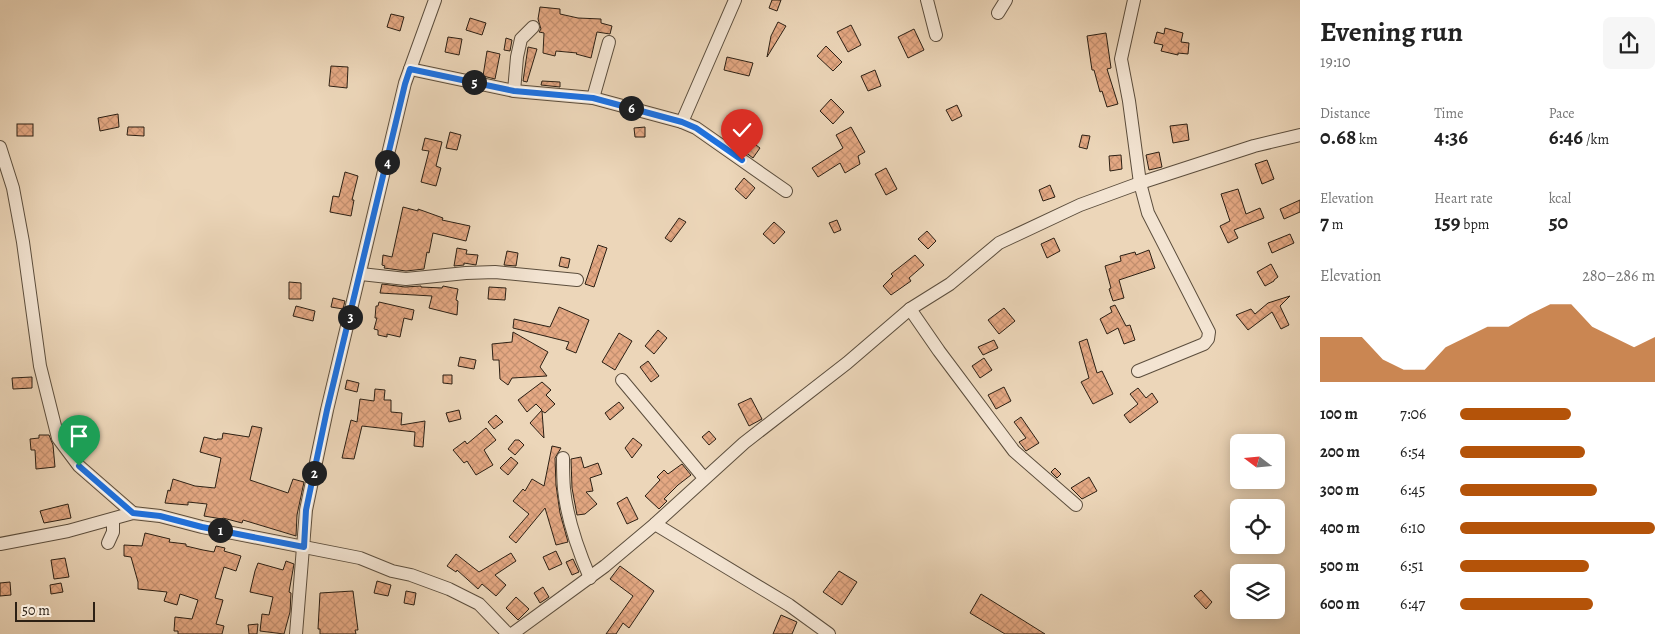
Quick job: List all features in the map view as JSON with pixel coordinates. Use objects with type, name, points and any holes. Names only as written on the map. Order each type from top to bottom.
[{"type":"street","points":[[296,634],[306,510],[327,410],[405,84],[435,0]]},
{"type":"street","points":[[682,122],[735,0]]},
{"type":"street","points":[[927,0],[936,35]]},
{"type":"street","points":[[998,13],[1006,0]]},
{"type":"street","points":[[1134,0],[1121,59],[1129,101],[1140,183],[1148,213],[1208,332],[1208,339],[1204,344],[1138,371]]},
{"type":"street","points":[[514,91],[517,56],[522,39],[533,27]]},
{"type":"street","points":[[593,98],[609,42]]},
{"type":"street","points":[[410,69],[514,91],[593,98],[682,122],[696,128],[786,191]]},
{"type":"street","points":[[512,634],[590,578],[655,524],[744,443],[847,363],[910,309],[950,284],[999,243],[1080,205],[1140,183],[1254,146],[1300,135]]},
{"type":"street","points":[[0,147],[13,188],[23,242],[40,366],[58,438],[79,466],[133,513]]},
{"type":"street","points":[[361,274],[406,278],[495,272],[577,280]]},
{"type":"street","points":[[910,309],[1014,451],[1076,505]]},
{"type":"street","points":[[622,380],[704,478]]},
{"type":"street","points":[[563,458],[564,489],[572,526],[579,552],[590,578]]},
{"type":"street","points":[[0,544],[68,531],[133,513],[160,516],[202,527],[360,558],[392,571],[411,575],[449,589],[479,604],[508,634]]},
{"type":"street","points":[[108,543],[113,532],[113,519]]},
{"type":"street","points":[[655,524],[789,605],[829,634]]},
{"type":"building","points":[[772,0],[781,0],[777,11],[769,8]]},
{"type":"building","points":[[540,7],[560,9],[560,14],[578,18],[601,19],[601,23],[612,26],[610,34],[597,32],[591,58],[577,53],[556,51],[555,56],[543,53],[544,33],[539,32],[541,29],[538,19]]},
{"type":"building","points":[[391,14],[404,17],[400,31],[387,27]]},
{"type":"building","points":[[470,18],[486,23],[482,35],[466,30]]},
{"type":"building","points":[[778,22],[786,26],[767,57],[771,36]]},
{"type":"building","points":[[851,25],[861,45],[848,52],[837,32]]},
{"type":"building","points":[[1165,28],[1183,33],[1181,42],[1189,43],[1188,54],[1178,53],[1178,55],[1161,51],[1163,45],[1154,43],[1157,32],[1164,34]]},
{"type":"building","points":[[914,29],[924,50],[908,58],[898,37]]},
{"type":"building","points":[[1106,33],[1111,68],[1107,69],[1118,104],[1107,107],[1102,91],[1100,92],[1094,70],[1092,70],[1087,36]]},
{"type":"building","points":[[448,37],[462,39],[459,55],[445,52]]},
{"type":"building","points":[[506,38],[512,40],[510,51],[504,50]]},
{"type":"building","points":[[826,46],[842,62],[833,71],[817,56]]},
{"type":"building","points":[[528,47],[537,49],[527,82],[523,81]]},
{"type":"building","points":[[487,51],[500,54],[495,79],[483,76]]},
{"type":"building","points":[[727,57],[753,63],[749,76],[724,70]]},
{"type":"building","points":[[331,66],[348,67],[347,88],[329,86]]},
{"type":"building","points":[[875,70],[881,86],[868,91],[861,76]]},
{"type":"building","points":[[542,81],[560,82],[560,87],[541,85]]},
{"type":"building","points":[[831,99],[844,112],[833,124],[820,111]]},
{"type":"building","points":[[957,105],[962,116],[952,121],[946,110]]},
{"type":"building","points":[[118,114],[119,127],[100,131],[98,118]]},
{"type":"building","points":[[17,124],[33,124],[33,136],[17,136]]},
{"type":"building","points":[[1187,124],[1189,140],[1173,143],[1170,126]]},
{"type":"building","points":[[128,127],[144,127],[144,136],[127,135]]},
{"type":"building","points":[[645,127],[645,137],[635,137],[634,128]]},
{"type":"building","points":[[851,127],[865,152],[858,156],[860,164],[845,173],[840,163],[818,177],[812,168],[843,148],[836,135]]},
{"type":"building","points":[[450,132],[461,135],[457,150],[446,148]]},
{"type":"building","points":[[1082,135],[1090,136],[1087,149],[1079,147]]},
{"type":"building","points":[[744,136],[760,148],[753,158],[737,146]]},
{"type":"building","points":[[425,138],[442,142],[436,166],[441,168],[436,186],[421,182],[429,151],[422,150]]},
{"type":"building","points":[[1159,152],[1162,167],[1149,170],[1146,155]]},
{"type":"building","points":[[1121,155],[1122,169],[1110,171],[1109,156]]},
{"type":"building","points":[[1267,160],[1274,179],[1262,184],[1255,164]]},
{"type":"building","points":[[886,168],[897,189],[886,195],[875,174]]},
{"type":"building","points":[[345,172],[358,176],[352,200],[354,200],[351,216],[330,212],[333,196],[339,197]]},
{"type":"building","points":[[744,178],[755,188],[746,199],[735,189]]},
{"type":"building","points":[[1050,185],[1055,197],[1043,201],[1039,190]]},
{"type":"building","points":[[1238,189],[1246,214],[1260,208],[1264,218],[1234,230],[1238,238],[1228,243],[1220,226],[1230,221],[1221,194]]},
{"type":"building","points":[[1300,200],[1300,212],[1284,219],[1280,209]]},
{"type":"building","points":[[403,207],[418,211],[418,209],[443,218],[442,220],[470,226],[466,241],[433,233],[424,269],[406,271],[384,268],[385,266],[382,265],[383,255],[392,257]]},
{"type":"building","points":[[679,218],[686,222],[671,242],[665,238]]},
{"type":"building","points":[[837,220],[841,230],[834,233],[829,223]]},
{"type":"building","points":[[774,222],[785,232],[774,244],[763,234]]},
{"type":"building","points":[[927,231],[936,241],[928,249],[918,239]]},
{"type":"building","points":[[1290,234],[1294,243],[1272,253],[1268,243]]},
{"type":"building","points":[[1054,238],[1060,251],[1047,258],[1041,244]]},
{"type":"building","points":[[598,245],[607,248],[594,287],[585,284]]},
{"type":"building","points":[[457,248],[467,250],[466,254],[478,255],[476,265],[464,263],[464,265],[454,266]]},
{"type":"building","points":[[1149,250],[1155,268],[1119,280],[1124,298],[1113,301],[1105,266],[1121,261],[1120,256],[1135,252],[1136,255]]},
{"type":"building","points":[[507,251],[518,253],[516,266],[504,265]]},
{"type":"building","points":[[915,255],[924,265],[909,278],[911,281],[891,295],[883,286],[893,276],[891,274]]},
{"type":"building","points":[[561,257],[570,259],[568,268],[559,266]]},
{"type":"building","points":[[1271,264],[1278,277],[1265,286],[1257,272]]},
{"type":"building","points":[[289,282],[301,283],[301,299],[289,299]]},
{"type":"building","points":[[382,284],[405,287],[442,288],[443,286],[458,289],[456,300],[458,301],[457,315],[429,308],[432,296],[380,293]]},
{"type":"building","points":[[489,287],[506,288],[505,300],[488,299]]},
{"type":"building","points":[[1290,296],[1280,306],[1289,325],[1281,329],[1272,312],[1248,330],[1236,315],[1251,309],[1255,314],[1268,303]]},
{"type":"building","points":[[333,298],[345,301],[343,309],[331,307]]},
{"type":"building","points":[[379,302],[414,310],[412,320],[404,318],[400,337],[387,334],[387,337],[378,335],[378,330],[374,329],[377,318],[375,318],[376,306],[378,306]]},
{"type":"building","points":[[1115,305],[1126,326],[1130,325],[1135,340],[1124,344],[1118,328],[1107,334],[1100,319],[1112,312],[1110,307]]},
{"type":"building","points":[[296,306],[315,311],[313,321],[293,316]]},
{"type":"building","points":[[559,307],[589,320],[576,353],[566,349],[569,342],[513,328],[514,319],[550,327]]},
{"type":"building","points":[[1004,308],[1015,321],[999,334],[988,320]]},
{"type":"building","points":[[658,330],[667,338],[654,354],[645,346]]},
{"type":"building","points":[[513,332],[548,352],[540,367],[547,376],[512,378],[508,385],[500,379],[499,360],[493,360],[492,344],[512,342]]},
{"type":"building","points":[[619,333],[632,341],[615,370],[602,362]]},
{"type":"building","points":[[1087,339],[1097,373],[1102,371],[1113,394],[1093,404],[1081,382],[1089,378],[1079,342]]},
{"type":"building","points":[[994,340],[998,348],[983,355],[978,347]]},
{"type":"building","points":[[460,357],[476,360],[474,369],[458,366]]},
{"type":"building","points":[[984,358],[992,370],[980,378],[972,366]]},
{"type":"building","points":[[648,361],[659,376],[651,382],[640,367]]},
{"type":"building","points":[[443,375],[452,375],[452,384],[443,383]]},
{"type":"building","points":[[32,377],[32,388],[13,389],[12,378]]},
{"type":"building","points":[[347,380],[359,383],[357,392],[345,389]]},
{"type":"building","points":[[542,382],[551,390],[546,395],[555,404],[545,413],[542,411],[544,438],[530,423],[542,410],[536,404],[527,412],[518,400]]},
{"type":"building","points":[[1004,387],[1011,401],[996,409],[988,395]]},
{"type":"building","points":[[1138,388],[1146,398],[1152,393],[1158,402],[1130,423],[1124,415],[1138,404],[1130,394]]},
{"type":"building","points":[[375,389],[385,390],[384,400],[391,400],[391,412],[402,413],[401,425],[425,421],[423,447],[414,446],[415,432],[362,426],[354,459],[342,458],[351,420],[357,422],[360,399],[374,401]]},
{"type":"building","points":[[751,398],[762,419],[749,426],[738,404]]},
{"type":"building","points":[[619,402],[624,408],[610,420],[605,413]]},
{"type":"building","points":[[459,410],[461,419],[449,422],[446,413]]},
{"type":"building","points":[[496,415],[503,422],[494,429],[488,422]]},
{"type":"building","points":[[1021,417],[1039,443],[1026,451],[1019,442],[1026,438],[1014,422]]},
{"type":"building","points":[[252,426],[262,428],[250,480],[288,493],[293,479],[304,482],[297,515],[296,536],[243,520],[242,523],[204,516],[207,504],[188,502],[188,505],[165,503],[173,479],[195,486],[215,488],[221,458],[200,452],[204,437],[217,440],[222,439],[223,433],[249,437]]},
{"type":"building","points":[[486,428],[496,440],[484,450],[493,465],[476,475],[467,461],[464,463],[453,450],[465,441],[467,444]]},
{"type":"building","points":[[709,431],[716,439],[709,445],[702,437]]},
{"type":"building","points":[[39,435],[49,435],[53,445],[55,467],[36,469],[35,450],[31,450],[30,439],[39,438]]},
{"type":"building","points":[[633,438],[642,445],[632,458],[625,448]]},
{"type":"building","points":[[515,440],[519,440],[524,445],[515,455],[508,449]]},
{"type":"building","points":[[552,446],[561,448],[555,458],[556,485],[560,513],[568,542],[556,545],[545,508],[516,543],[509,537],[529,514],[513,501],[523,489],[525,491],[532,479],[544,486]]},
{"type":"building","points":[[511,457],[518,463],[508,475],[500,468]]},
{"type":"building","points":[[581,457],[584,468],[598,463],[602,474],[590,478],[593,491],[586,492],[597,504],[585,514],[577,515],[572,488],[571,459]]},
{"type":"building","points":[[682,464],[691,475],[664,499],[667,501],[659,509],[645,496],[660,480],[657,477],[664,470],[668,474]]},
{"type":"building","points":[[1055,468],[1061,474],[1057,478],[1051,472]]},
{"type":"building","points":[[1089,477],[1097,491],[1082,499],[1071,488]]},
{"type":"building","points":[[627,497],[638,519],[627,524],[617,503]]},
{"type":"building","points":[[68,504],[71,518],[44,523],[40,511]]},
{"type":"building","points":[[145,533],[170,539],[169,542],[186,544],[186,546],[203,550],[214,552],[216,546],[225,548],[224,551],[241,556],[236,571],[224,567],[215,598],[223,600],[216,624],[224,626],[222,634],[178,634],[178,631],[174,631],[175,617],[192,619],[198,600],[180,594],[177,605],[164,601],[167,592],[138,589],[131,557],[124,556],[124,545],[142,546]]},
{"type":"building","points":[[556,551],[562,564],[549,570],[543,557]]},
{"type":"building","points":[[511,553],[516,561],[495,575],[506,585],[496,596],[482,584],[478,589],[457,570],[456,572],[447,566],[456,554],[479,572]]},
{"type":"building","points":[[65,558],[69,577],[54,579],[51,560]]},
{"type":"building","points":[[573,559],[579,572],[572,575],[566,562]]},
{"type":"building","points":[[286,561],[294,564],[289,592],[291,593],[290,612],[284,634],[260,631],[262,614],[269,615],[273,597],[250,592],[255,571],[258,563],[283,570]]},
{"type":"building","points":[[620,566],[654,591],[629,628],[623,623],[616,634],[606,634],[633,596],[610,579]]},
{"type":"building","points":[[839,571],[857,582],[842,605],[823,592]]},
{"type":"building","points":[[377,581],[391,585],[388,596],[374,593]]},
{"type":"building","points":[[10,582],[11,595],[0,596],[0,583]]},
{"type":"building","points":[[61,583],[63,592],[51,594],[50,585]]},
{"type":"building","points":[[543,587],[549,597],[540,603],[534,593]]},
{"type":"building","points":[[1201,590],[1212,602],[1206,609],[1194,596]]},
{"type":"building","points":[[353,591],[358,630],[355,630],[356,634],[320,634],[320,629],[318,629],[320,593]]},
{"type":"building","points":[[406,591],[416,593],[414,605],[404,603]]},
{"type":"building","points":[[981,594],[1045,634],[1005,634],[970,613]]},
{"type":"building","points":[[516,597],[529,609],[518,620],[506,608]]},
{"type":"building","points":[[781,615],[797,622],[792,634],[773,634]]},
{"type":"building","points":[[258,624],[257,634],[249,634],[248,625]]},
{"type":"route","points":[[79,466],[133,513],[160,516],[202,527],[304,547],[306,510],[327,410],[410,69],[514,91],[593,98],[682,122],[696,128],[742,160]]}]
